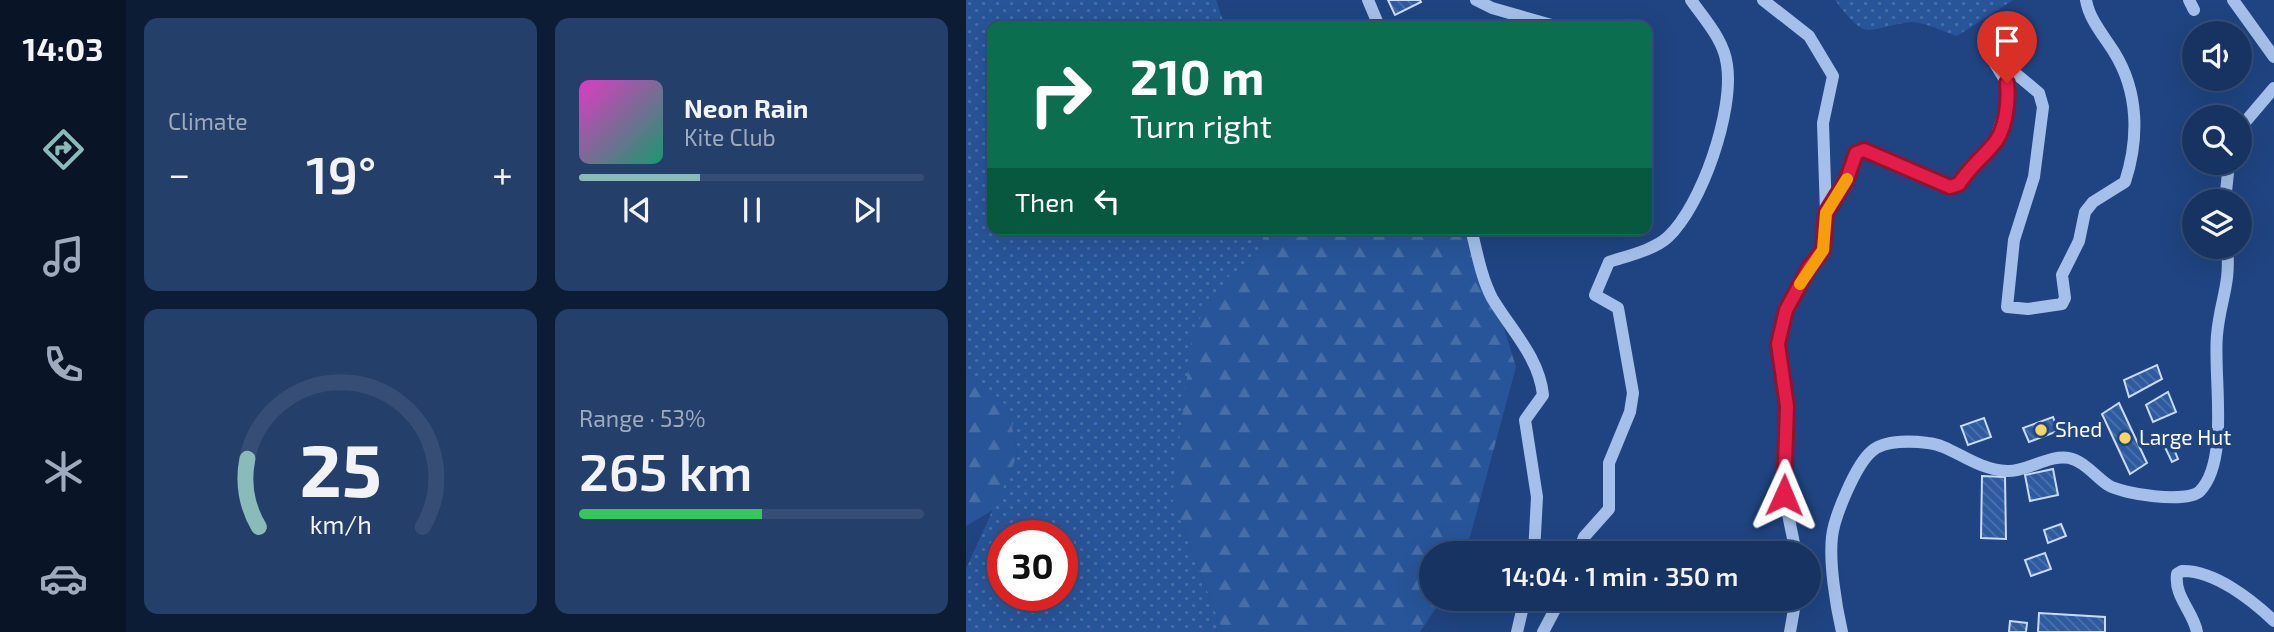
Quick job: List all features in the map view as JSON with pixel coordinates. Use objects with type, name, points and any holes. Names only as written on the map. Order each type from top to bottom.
[{"type":"street","points":[[1367,0],[1377,21]]},
{"type":"street","points":[[1476,0],[1492,8],[1538,21]]},
{"type":"street","points":[[1582,541],[1609,509],[1609,463],[1630,412],[1633,393],[1618,308],[1595,295],[1609,262],[1667,239],[1678,225],[1700,185],[1728,109],[1727,64],[1722,44],[1691,0]]},
{"type":"street","points":[[1763,0],[1809,36],[1833,76],[1823,123],[1826,213],[1823,250],[1809,268],[1786,310],[1778,344],[1787,406],[1784,495],[1794,541]]},
{"type":"street","points":[[1826,213],[1847,179],[1856,153],[1864,150],[1950,187],[1959,184],[1970,166],[1994,144],[2005,116],[2009,98],[2007,83],[1992,58],[1989,45],[1997,48],[2015,73],[2039,93],[2043,107],[2034,177],[2014,240],[2007,307],[2028,309],[2062,304],[2065,298],[2062,275],[2079,241],[2085,212],[2093,202],[2125,182],[2134,155],[2137,117],[2117,58],[2087,9],[2086,0]]},
{"type":"street","points":[[2233,0],[2274,57]]},
{"type":"street","points":[[2252,114],[2274,88]]},
{"type":"street","points":[[1473,235],[1492,296],[1530,353],[1542,381],[1543,395],[1525,420],[1536,497],[1534,541]]},
{"type":"street","points":[[1842,632],[1832,536],[1857,470],[1873,450],[1894,443],[1931,443],[1978,467],[2009,471],[2067,457],[2082,464],[2110,487],[2157,497],[2191,496],[2200,491],[2218,442],[2217,335],[2230,275],[2228,259]]},
{"type":"street","points":[[2197,632],[2176,582],[2182,571],[2209,578],[2231,589],[2274,621]]},
{"type":"street","points":[[1517,632],[1522,611]]},
{"type":"street","points":[[1543,632],[1554,611]]},
{"type":"street","points":[[1790,632],[1794,611]]},
{"type":"green space","points":[[966,0],[1216,0],[1223,21],[987,21],[987,235],[1264,235],[1258,257],[1227,278],[1172,498],[1223,632],[966,632],[966,569],[987,522],[987,611],[1078,611],[1078,520],[988,520],[1017,456],[1009,408],[966,370]]},
{"type":"green space","points":[[1835,0],[2013,0],[1957,36],[1915,22],[1868,30],[1861,28]]},
{"type":"green space","points":[[1264,235],[1471,235],[1486,271],[1516,367],[1467,541],[1419,541],[1419,611],[1434,611],[1420,632],[1223,632],[1172,498],[1193,329],[1227,278],[1258,257]]},
{"type":"green space","points":[[966,370],[1009,408],[1017,456],[993,510],[966,526]]},
{"type":"building","points":[[1388,0],[1420,0],[1421,2],[1395,15]]},
{"type":"building","points":[[2157,365],[2162,379],[2129,397],[2124,380]]},
{"type":"building","points":[[2168,392],[2176,412],[2153,422],[2146,405]]},
{"type":"building","name":"Large Hut","points":[[2119,403],[2147,463],[2130,474],[2102,414]]},
{"type":"building","name":"Shed","points":[[2053,417],[2058,431],[2029,442],[2023,428]]},
{"type":"building","points":[[1984,418],[1991,437],[1968,445],[1961,426]]},
{"type":"building","points":[[2170,439],[2178,459],[2172,462],[2162,441]]},
{"type":"building","points":[[2053,469],[2058,495],[2030,501],[2025,475]]},
{"type":"building","points":[[1982,476],[2005,477],[2006,539],[1981,538]]},
{"type":"building","points":[[2061,524],[2066,536],[2048,543],[2044,530]]},
{"type":"building","points":[[2045,553],[2051,569],[2031,576],[2025,560]]},
{"type":"building","points":[[2039,613],[2105,617],[2105,632],[2038,632]]},
{"type":"building","points":[[2010,621],[2027,623],[2026,632],[2009,632]]},
{"type":"slow traffic","points":[[1800,284],[1823,250],[1826,213],[1847,179]]},
{"type":"place","name":"Shed","points":[[2041,430]]},
{"type":"place","name":"Large Hut","points":[[2125,438]]},
{"type":"route","points":[[1784,495],[1787,406],[1778,344],[1786,310],[1809,268],[1823,250],[1826,213],[1847,179],[1856,153],[1864,150],[1950,187],[1959,184],[1970,166],[1994,144],[2009,98],[2007,83]]}]
